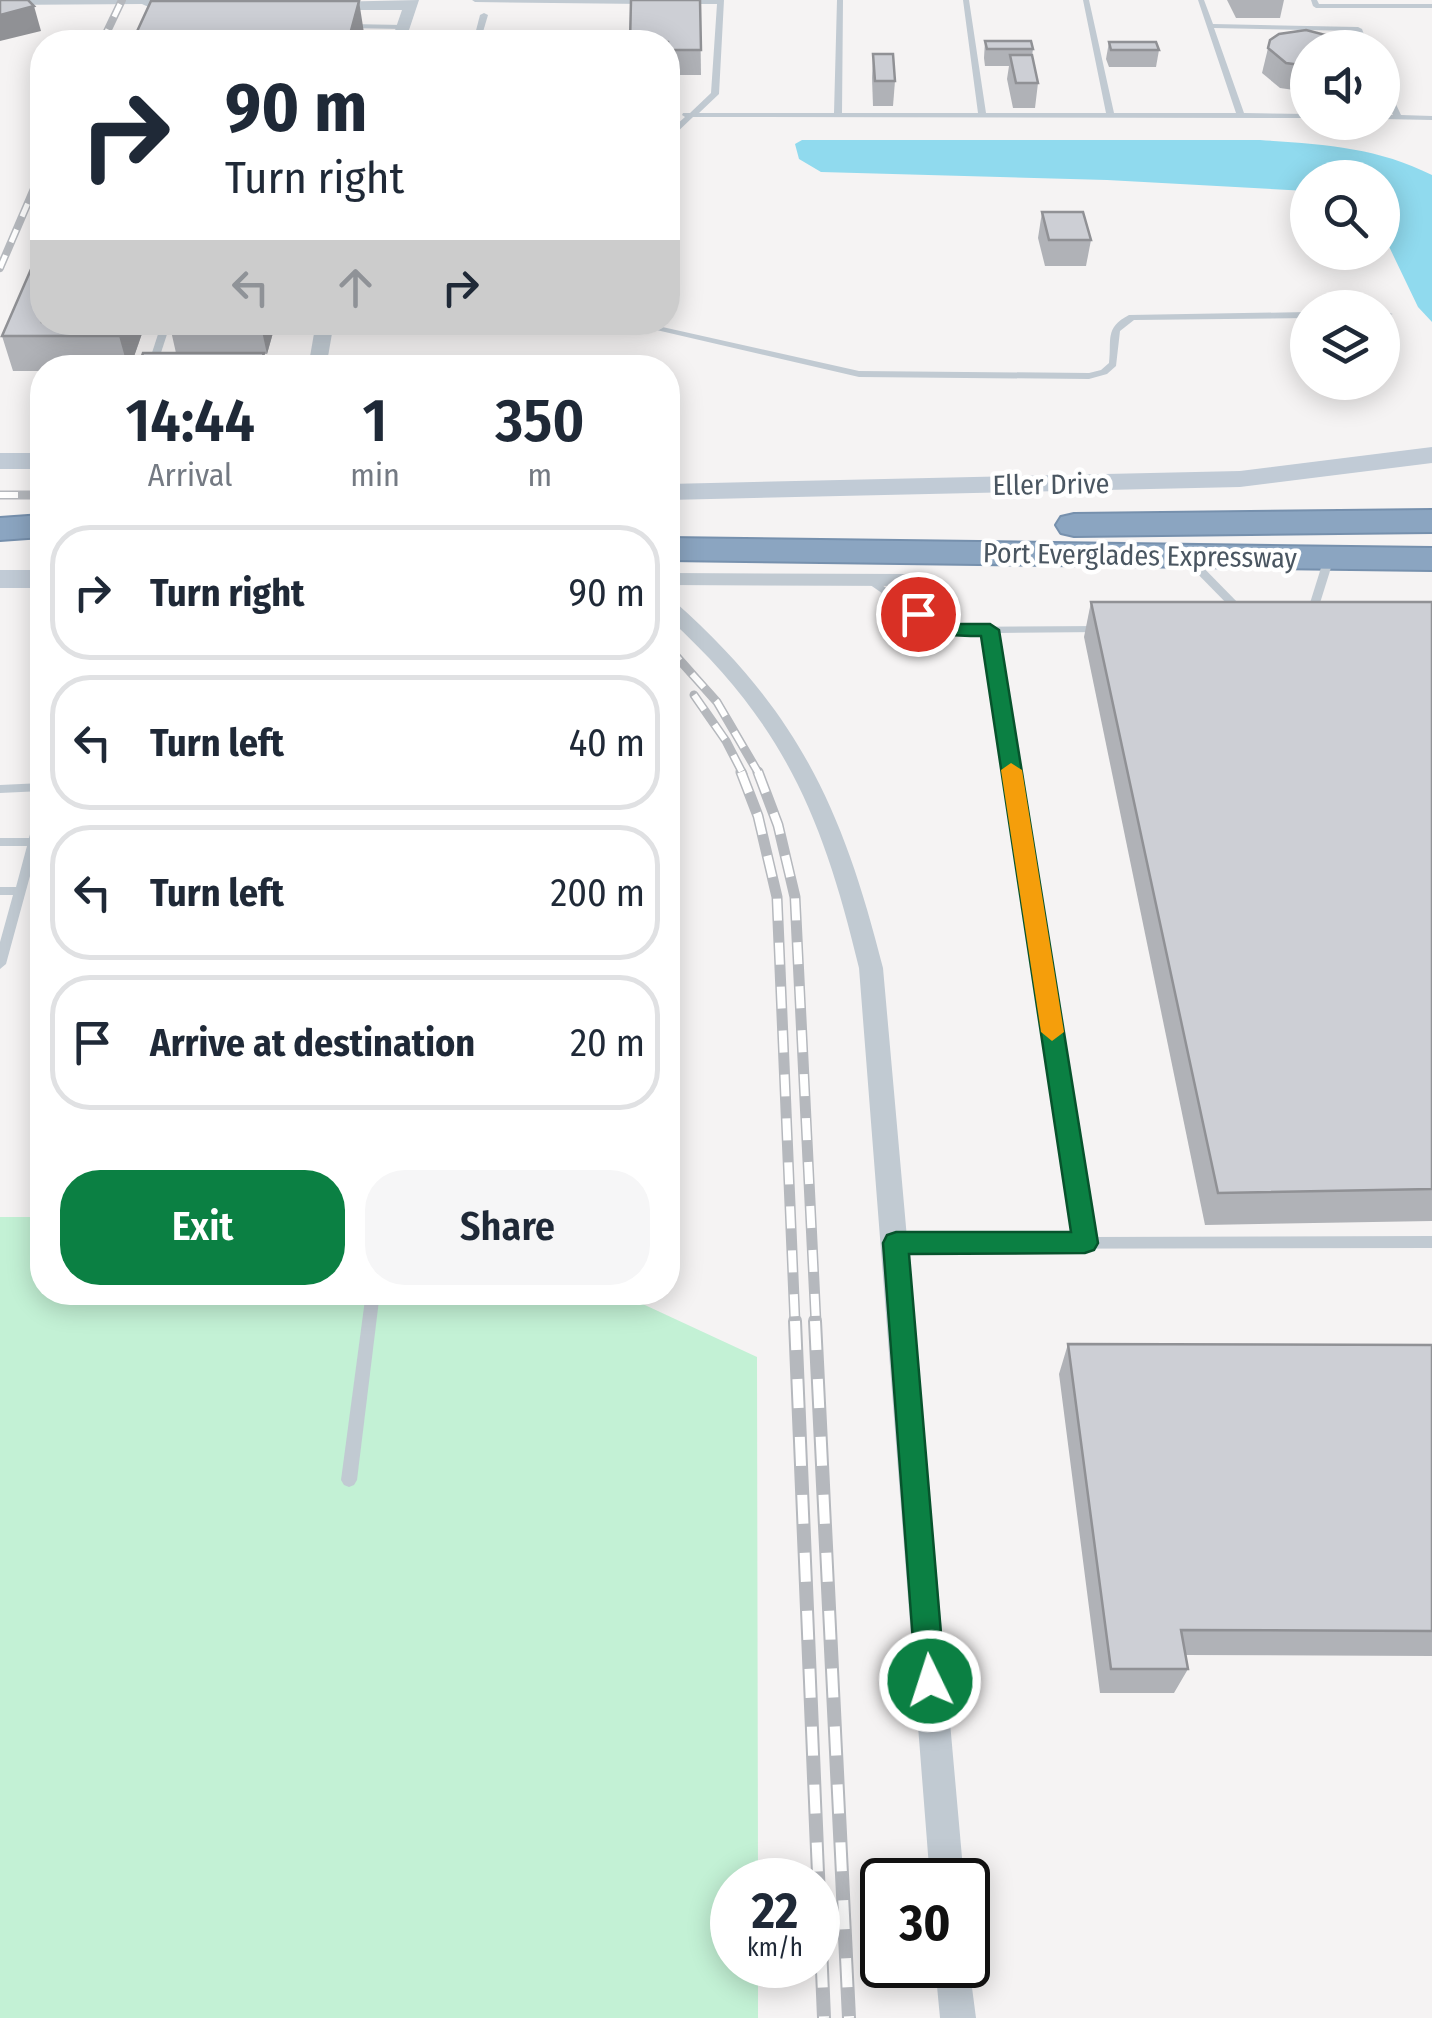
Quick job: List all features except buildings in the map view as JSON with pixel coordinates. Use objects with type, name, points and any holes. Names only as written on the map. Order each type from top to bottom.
[{"type":"highway","name":"Port Everglades Expressway","points":[[680,526],[914,552],[1432,521]]},
{"type":"highway","points":[[0,529],[30,527]]},
{"type":"highway","name":"Port Everglades Expressway","points":[[680,548],[1432,559]]},
{"type":"highway","points":[[0,554],[30,553]]},
{"type":"street","points":[[0,1],[145,0],[156,6],[196,6]]},
{"type":"street","points":[[318,6],[411,3],[402,30]]},
{"type":"street","name":"Eller Drive","points":[[680,492],[1224,480],[1298,475],[1432,455]]},
{"type":"street","points":[[0,462],[30,461]]},
{"type":"street","points":[[680,579],[870,580],[914,552]]},
{"type":"street","points":[[0,579],[30,578]]},
{"type":"street","points":[[680,618],[740,673],[778,722],[810,778],[839,850],[871,968],[944,1858]]},
{"type":"street","points":[[956,1988],[958,2018]]},
{"type":"lane","points":[[474,0],[651,2]]},
{"type":"lane","points":[[838,114],[840,0]]},
{"type":"lane","points":[[966,0],[982,114]]},
{"type":"lane","points":[[1086,0],[1110,113]]},
{"type":"lane","points":[[1201,0],[1241,115]]},
{"type":"lane","points":[[669,2],[722,1],[715,94],[680,123]]},
{"type":"lane","points":[[1315,3],[1432,6]]},
{"type":"lane","points":[[480,30],[484,15]]},
{"type":"lane","points":[[339,26],[366,30]]},
{"type":"lane","points":[[1210,26],[1358,30]]},
{"type":"lane","points":[[686,116],[1290,116]]},
{"type":"lane","points":[[1400,117],[1432,118]]},
{"type":"lane","points":[[680,334],[859,374],[1089,376],[1104,372],[1113,364],[1111,333],[1118,322],[1132,317],[1290,315]]},
{"type":"lane","points":[[1187,557],[1245,617]]},
{"type":"lane","points":[[1326,628],[1308,628],[1329,558]]},
{"type":"lane","points":[[870,580],[942,630],[1123,629]]},
{"type":"lane","points":[[990,630],[1085,1243]]},
{"type":"lane","points":[[0,788],[30,788]]},
{"type":"lane","points":[[0,842],[30,842]]},
{"type":"lane","points":[[0,964],[30,856]]},
{"type":"lane","points":[[0,891],[20,891]]},
{"type":"lane","points":[[896,1243],[1432,1242]]},
{"type":"lane","points":[[348,1480],[371,1305]]},
{"type":"green space","points":[[0,1217],[30,1217],[30,1305],[645,1305],[757,1357],[758,1858],[710,1858],[710,1988],[758,1988],[758,2018],[0,2018]]},
{"type":"water","points":[[802,140],[1260,140],[1327,145],[1395,160],[1290,160],[1290,190],[1107,180],[821,172],[799,159],[795,144]]},
{"type":"water","points":[[1400,162],[1432,175],[1432,322],[1418,307],[1400,269]]},
{"type":"railway","points":[[108,30],[122,0]]},
{"type":"railway","points":[[0,268],[30,198]]},
{"type":"railway","points":[[0,495],[30,495]]},
{"type":"railway","points":[[680,660],[717,702],[758,773]]},
{"type":"railway","points":[[694,695],[743,774]]},
{"type":"railway","points":[[741,772],[758,816],[777,897],[795,1323]]},
{"type":"railway","points":[[758,773],[778,825],[795,897],[816,1323]]},
{"type":"railway","points":[[795,1321],[824,2018]]},
{"type":"railway","points":[[815,1321],[849,2018]]},
{"type":"slow traffic","points":[[1011,770],[1052,1032]]},
{"type":"route","points":[[918,614],[942,630],[990,630],[1085,1243],[896,1243],[930,1681]]}]
